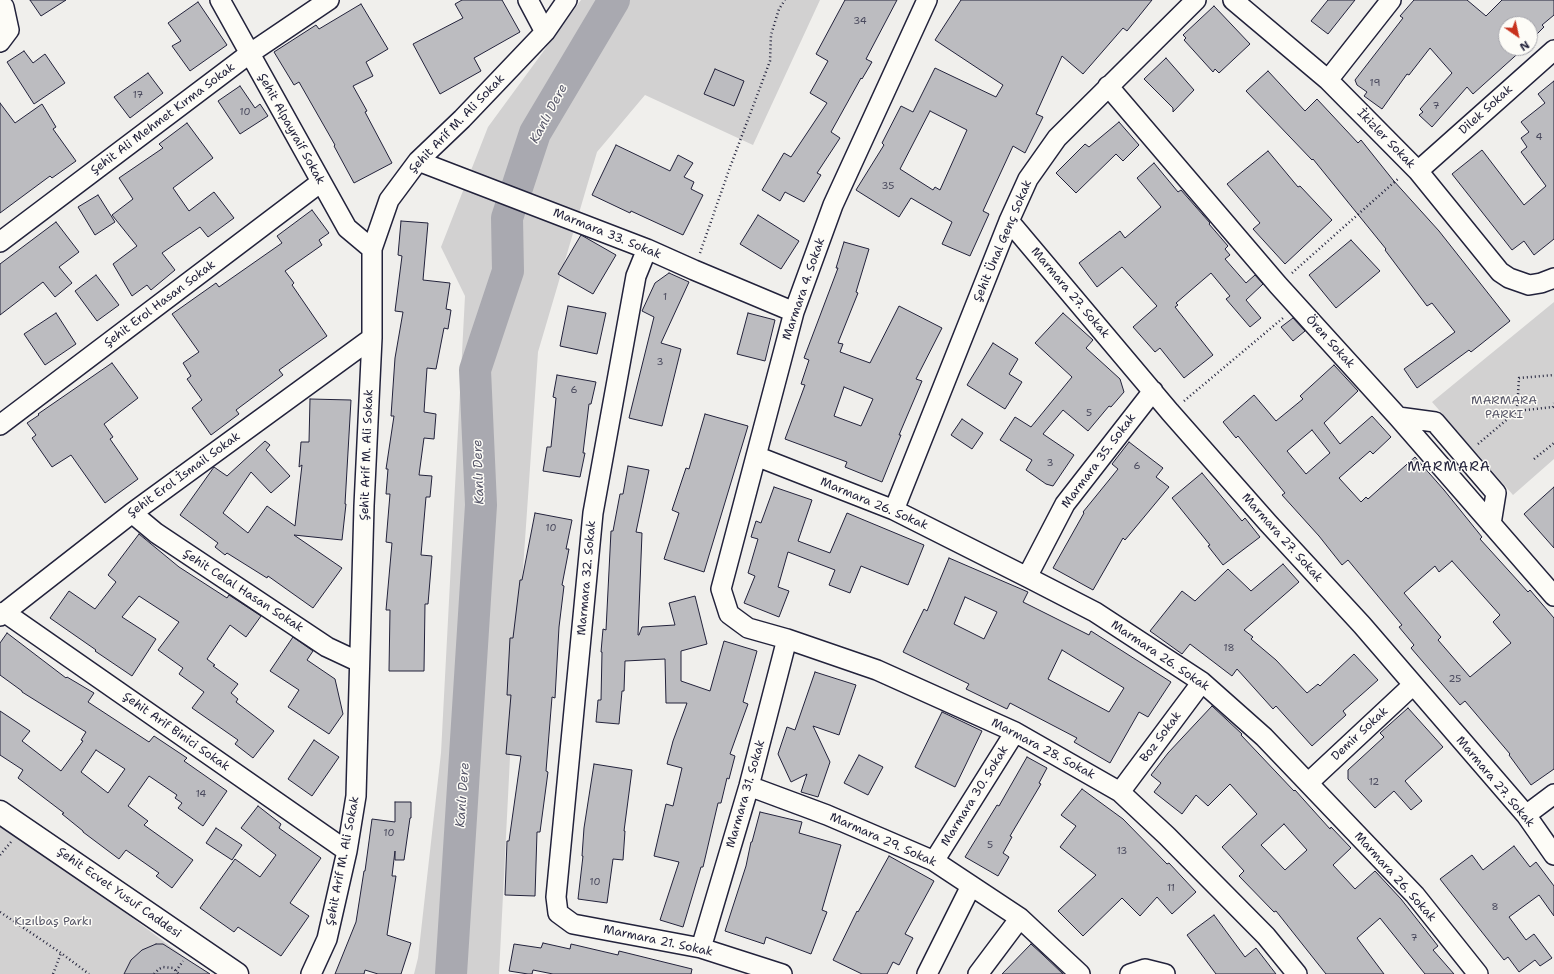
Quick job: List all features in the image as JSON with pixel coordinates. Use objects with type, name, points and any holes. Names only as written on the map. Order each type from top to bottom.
[{"type":"main road","name":"Şehit Ecvet Yusuf Caddesi","points":[[0,812],[237,974]]},
{"type":"street","name":"Şehit Alpayraif Sokak","points":[[220,0],[347,228],[372,249]]},
{"type":"street","name":"Şehit Ali Mehmet Kırma Sokak","points":[[0,242],[249,54],[328,0]]},
{"type":"street","points":[[528,0],[545,32]]},
{"type":"street","name":"Şehit Arif M. Ali Sokak","points":[[311,974],[327,939],[347,851],[356,796],[359,662],[372,338],[372,249],[389,200],[418,161],[462,119],[545,32],[567,0]]},
{"type":"street","name":"Marmara 4. Sokak","points":[[729,614],[721,589],[794,312],[834,205],[927,0]]},
{"type":"street","name":"Şehit Ünal Genç Sokak","points":[[894,510],[1009,221],[1028,179],[1057,138],[1196,0]]},
{"type":"street","name":"İkizler Sokak","points":[[1233,0],[1328,80],[1415,168],[1500,272],[1509,278],[1529,285],[1541,283],[1554,278]]},
{"type":"street","points":[[1328,80],[1391,0]]},
{"type":"street","points":[[0,2],[4,8],[9,30],[0,42]]},
{"type":"street","name":"Dilek Sokak","points":[[1415,168],[1554,50]]},
{"type":"street","name":"Ören Sokak","points":[[1108,86],[1278,285],[1398,417],[1554,596]]},
{"type":"street","name":"Marmara 33. Sokak","points":[[418,161],[647,249],[794,312]]},
{"type":"street","name":"Şehit Erol Hasan Sokak","points":[[0,426],[321,182]]},
{"type":"street","name":"Marmara 27. Sokak","points":[[1009,221],[1170,412],[1268,523],[1362,625],[1526,815],[1554,855]]},
{"type":"street","name":"Marmara 32. Sokak","points":[[558,913],[556,897],[593,513],[636,276],[647,249]]},
{"type":"street","name":"Şehit Erol İsmail Sokak","points":[[2,614],[132,513],[372,338]]},
{"type":"street","name":"Marmara 35. Sokak","points":[[1027,577],[1065,504],[1153,391]]},
{"type":"street","points":[[1398,417],[1435,422],[1496,493],[1491,524]]},
{"type":"street","name":"Marmara 26. Sokak","points":[[756,456],[894,510],[1027,577],[1095,612],[1202,682],[1264,737],[1415,895],[1478,974]]},
{"type":"street","name":"Şehit Celal Hasan Sokak","points":[[132,513],[156,533],[328,647],[359,662]]},
{"type":"street","name":"Şehit Arif Binici Sokak","points":[[2,614],[347,851]]},
{"type":"street","name":"Marmara 28. Sokak","points":[[729,614],[748,628],[787,639],[878,670],[1015,732],[1120,792],[1168,836],[1261,930],[1297,974]]},
{"type":"street","name":"Marmara 31. Sokak","points":[[701,948],[749,786],[787,639]]},
{"type":"street","name":"Boz Sokak","points":[[1120,792],[1202,682]]},
{"type":"street","name":"Demir Sokak","points":[[1308,783],[1413,685]]},
{"type":"street","name":"Marmara 30. Sokak","points":[[934,861],[1015,732]]},
{"type":"street","name":"Marmara 29. Sokak","points":[[749,786],[827,815],[934,861],[1020,918],[1080,974]]},
{"type":"street","points":[[1526,815],[1554,794]]},
{"type":"street","points":[[927,974],[971,886]]},
{"type":"street","name":"Marmara 21. Sokak","points":[[558,913],[572,924],[701,948],[782,974]]},
{"type":"street","points":[[978,974],[1020,918]]},
{"type":"street","points":[[1130,974],[1145,969],[1165,974]]},
{"type":"path","points":[[694,270],[729,170],[770,61],[771,35],[779,9],[785,0]]},
{"type":"path","points":[[1278,285],[1415,168]]},
{"type":"path","points":[[1170,412],[1297,306]]},
{"type":"path","points":[[1517,411],[1519,378],[1554,375]]},
{"type":"path","points":[[1484,440],[1517,411],[1553,408],[1554,402]]},
{"type":"path","points":[[1534,459],[1554,443]]},
{"type":"path","points":[[0,912],[61,953],[89,974]]},
{"type":"path","points":[[54,974],[61,953]]},
{"type":"path","points":[[154,974],[163,967],[172,968],[179,974]]},
{"type":"green space","points":[[581,0],[820,0],[753,145],[645,95],[597,152],[538,352],[510,757],[499,974],[414,974],[418,958],[441,753],[465,296],[441,247],[488,127]]},
{"type":"green space","name":"MARMARA PARKI","points":[[1554,302],[1554,459],[1513,495],[1432,402]]},
{"type":"green space","name":"Kızılbaş Parkı","points":[[0,824],[66,868],[207,974],[0,974]]},
{"type":"building","points":[[30,0],[66,0],[41,16]]},
{"type":"building","points":[[462,0],[502,0],[520,32],[474,58],[481,71],[440,94],[413,44],[463,18],[455,4]]},
{"type":"building","points":[[845,0],[897,0],[866,59],[872,62],[862,79],[861,78],[831,132],[840,138],[817,173],[821,175],[804,202],[785,192],[780,201],[762,190],[784,153],[791,157],[827,103],[810,93],[828,61],[816,54]]},
{"type":"building","points":[[961,0],[1152,0],[1127,31],[1123,28],[1083,74],[1062,56],[1036,114],[1043,117],[1025,153],[1013,146],[983,211],[989,214],[970,256],[942,244],[952,222],[911,198],[899,217],[856,190],[884,145],[882,143],[901,106],[913,112],[935,68],[996,97],[1003,85],[935,40]],"holes":[[[930,111],[967,130],[940,190],[935,187],[933,190],[900,169]]]},
{"type":"building","points":[[1328,0],[1355,0],[1328,34],[1311,21]]},
{"type":"building","points":[[1414,0],[1467,0],[1486,16],[1502,0],[1554,0],[1554,15],[1542,25],[1544,27],[1538,33],[1538,16],[1498,16],[1498,56],[1515,56],[1473,94],[1467,87],[1432,127],[1419,115],[1423,112],[1420,109],[1452,73],[1430,48],[1409,75],[1407,74],[1382,109],[1364,96],[1367,92],[1357,85],[1355,80],[1403,18],[1400,16]]},
{"type":"building","points":[[198,2],[227,45],[190,71],[172,46],[181,41],[168,23]]},
{"type":"building","points":[[361,4],[388,49],[366,62],[373,76],[353,86],[392,163],[354,183],[334,146],[335,145],[299,82],[294,85],[274,52],[316,25],[319,29]]},
{"type":"building","points":[[1214,6],[1250,44],[1219,73],[1215,69],[1213,72],[1184,40],[1186,38],[1183,35]]},
{"type":"building","points":[[24,51],[33,63],[45,54],[65,83],[34,104],[7,62]]},
{"type":"building","points":[[1166,58],[1194,90],[1173,112],[1173,108],[1144,79]]},
{"type":"building","points":[[715,69],[744,81],[734,106],[704,94]]},
{"type":"building","points":[[1268,71],[1305,111],[1317,99],[1358,143],[1361,140],[1393,180],[1439,231],[1510,321],[1471,352],[1469,350],[1417,388],[1404,369],[1455,332],[1432,303],[1427,306],[1385,250],[1386,249],[1313,159],[1312,160],[1246,91]]},
{"type":"building","points":[[148,73],[163,93],[130,118],[114,97]]},
{"type":"building","points":[[1554,81],[1554,239],[1534,255],[1524,241],[1512,250],[1452,174],[1482,150],[1524,205],[1546,186],[1521,152],[1527,147],[1521,138],[1529,132],[1521,122],[1545,103],[1538,94]]},
{"type":"building","points":[[240,86],[255,108],[260,104],[268,116],[240,134],[218,101]]},
{"type":"building","points":[[0,103],[15,123],[42,104],[56,127],[53,129],[76,161],[52,178],[50,176],[0,213]]},
{"type":"building","points":[[1119,122],[1139,145],[1123,161],[1116,154],[1076,193],[1056,173],[1085,144],[1089,147]]},
{"type":"building","points":[[187,123],[213,158],[173,188],[189,211],[214,192],[234,218],[208,237],[200,227],[162,253],[175,270],[151,290],[147,285],[132,296],[113,264],[137,246],[112,215],[133,199],[119,178],[163,148],[159,144]]},
{"type":"building","points":[[616,145],[670,171],[678,155],[693,163],[684,177],[694,182],[691,189],[703,195],[683,235],[592,195]]},
{"type":"building","points":[[1268,151],[1298,187],[1300,186],[1332,220],[1285,264],[1253,229],[1260,223],[1227,184]]},
{"type":"building","points":[[1154,163],[1178,192],[1181,190],[1228,246],[1225,249],[1230,255],[1225,259],[1246,283],[1255,275],[1263,284],[1246,300],[1261,318],[1250,327],[1226,299],[1230,296],[1211,273],[1176,303],[1178,305],[1175,307],[1213,355],[1184,378],[1160,348],[1155,352],[1133,327],[1157,306],[1122,267],[1097,287],[1079,263],[1120,231],[1125,238],[1161,207],[1137,178]]},
{"type":"building","points":[[98,195],[115,222],[95,235],[78,207]]},
{"type":"building","points":[[312,210],[329,233],[319,240],[322,245],[285,271],[294,283],[292,285],[327,336],[279,370],[283,375],[236,410],[239,414],[211,435],[192,408],[202,400],[187,379],[191,376],[183,363],[199,352],[172,314],[216,283],[219,287],[282,243],[277,236]]},
{"type":"building","points":[[758,215],[799,241],[781,269],[740,244]]},
{"type":"building","points":[[401,221],[428,223],[423,280],[450,283],[446,309],[451,310],[448,329],[444,328],[436,369],[427,368],[424,412],[436,414],[434,439],[424,438],[419,475],[432,476],[430,497],[426,497],[421,555],[432,556],[428,604],[425,604],[424,671],[389,671],[390,610],[386,610],[392,543],[386,542],[390,494],[386,494],[388,469],[386,469],[394,416],[391,416],[395,358],[403,312],[395,311],[402,256],[398,255]]},
{"type":"building","points":[[56,222],[79,252],[59,267],[72,283],[55,297],[43,282],[0,315],[0,264]]},
{"type":"building","points":[[581,235],[616,255],[593,294],[558,274]]},
{"type":"building","points":[[1351,240],[1380,271],[1336,308],[1309,275]]},
{"type":"building","points":[[844,242],[869,249],[856,292],[858,293],[838,343],[843,344],[840,352],[870,363],[899,306],[942,328],[916,379],[922,381],[899,435],[901,435],[882,482],[845,467],[847,462],[785,439],[805,385],[801,384],[809,360],[804,358],[838,268],[836,268]],"holes":[[[844,387],[873,399],[861,426],[834,416]]]},
{"type":"building","points":[[669,273],[689,282],[661,343],[681,349],[662,426],[629,418],[654,317],[642,311],[655,283]]},
{"type":"building","points":[[96,275],[119,305],[97,321],[75,291]]},
{"type":"building","points":[[568,306],[606,313],[597,354],[560,346]]},
{"type":"building","points":[[56,313],[76,344],[45,365],[24,334]]},
{"type":"building","points":[[748,313],[775,320],[765,361],[737,354]]},
{"type":"building","points":[[1063,313],[1093,340],[1086,348],[1120,379],[1124,392],[1111,407],[1109,406],[1088,431],[1063,410],[1043,434],[1074,455],[1053,486],[1046,484],[1026,470],[1032,460],[1000,440],[1015,417],[1031,427],[1072,377],[1035,343]]},
{"type":"building","points":[[1293,318],[1305,331],[1293,341],[1281,327]]},
{"type":"building","points":[[993,343],[1018,359],[1009,374],[1022,382],[1005,409],[967,385]]},
{"type":"building","points":[[112,363],[138,398],[104,424],[113,437],[110,439],[138,479],[105,503],[71,455],[52,467],[32,438],[36,435],[27,423]]},
{"type":"building","points":[[1334,365],[1358,391],[1324,423],[1340,444],[1372,416],[1391,437],[1373,454],[1370,451],[1339,478],[1361,502],[1366,497],[1368,499],[1415,457],[1482,537],[1480,539],[1528,592],[1530,590],[1554,618],[1554,769],[1531,785],[1509,755],[1510,754],[1465,701],[1460,705],[1411,648],[1414,645],[1399,627],[1402,625],[1348,560],[1342,565],[1319,536],[1282,495],[1285,493],[1238,436],[1236,438],[1223,422],[1254,395],[1276,421],[1303,399],[1300,396]],"holes":[[[1312,430],[1330,453],[1306,474],[1287,451]],[[1452,561],[1500,615],[1493,622],[1511,643],[1470,677],[1438,640],[1441,637],[1404,593],[1435,566],[1439,572]]]},
{"type":"building","points":[[557,375],[596,382],[591,404],[589,404],[583,453],[585,453],[580,477],[543,471],[547,447],[551,447],[556,398],[553,397]]},
{"type":"building","points":[[310,399],[351,400],[346,504],[342,540],[294,535],[342,568],[313,608],[268,576],[267,578],[227,553],[225,555],[215,547],[218,543],[180,515],[214,467],[227,476],[265,441],[270,445],[266,450],[290,476],[271,493],[251,472],[223,513],[248,533],[267,506],[295,526],[302,465],[299,467],[301,442],[309,442]]},
{"type":"building","points":[[705,414],[748,426],[704,572],[664,559],[679,513],[672,510],[686,468],[689,469]]},
{"type":"building","points":[[962,419],[983,433],[972,449],[951,435]]},
{"type":"building","points":[[1129,442],[1163,468],[1156,477],[1169,487],[1125,540],[1123,538],[1093,590],[1053,568],[1084,513],[1083,512],[1118,469],[1112,464]]},
{"type":"building","points":[[628,466],[649,470],[636,532],[642,533],[638,635],[642,627],[675,625],[669,603],[695,596],[707,644],[681,651],[681,681],[710,691],[724,641],[757,651],[743,702],[748,704],[730,754],[735,756],[729,779],[727,778],[721,803],[718,803],[703,867],[701,867],[683,927],[660,920],[679,862],[654,856],[666,804],[673,806],[682,768],[667,764],[673,741],[687,703],[666,703],[665,659],[625,661],[624,691],[622,691],[619,724],[596,722],[598,700],[601,700],[601,652],[603,629],[606,630],[611,531],[613,531],[620,494],[623,494]]},
{"type":"building","points":[[1202,473],[1242,521],[1245,518],[1260,537],[1223,565],[1208,546],[1210,545],[1172,498]]},
{"type":"building","points":[[774,487],[812,500],[798,541],[830,553],[847,513],[924,545],[908,585],[861,566],[850,593],[829,585],[835,570],[788,552],[778,587],[789,591],[779,617],[744,603],[755,576],[748,573],[758,539],[751,537],[756,521],[761,523]]},
{"type":"building","points":[[1554,487],[1554,548],[1524,514]]},
{"type":"building","points":[[535,513],[572,520],[566,549],[569,549],[562,585],[564,586],[559,627],[555,698],[552,697],[546,771],[548,772],[540,832],[537,832],[535,896],[505,895],[507,841],[509,841],[521,756],[506,754],[511,695],[507,695],[510,638],[513,638],[520,580],[522,580]]},
{"type":"building","points":[[139,534],[179,567],[227,598],[229,595],[261,616],[246,637],[230,625],[207,659],[215,665],[213,666],[238,684],[231,693],[238,699],[236,702],[274,731],[253,758],[235,744],[238,740],[192,708],[204,692],[179,674],[183,668],[158,650],[179,622],[139,596],[122,617],[156,639],[132,676],[50,618],[69,591],[95,609],[116,582],[108,575]]},
{"type":"building","points":[[949,558],[1028,592],[1023,602],[1089,635],[1091,631],[1171,682],[1148,717],[1139,712],[1110,763],[1074,742],[1077,738],[1010,703],[1007,709],[966,689],[969,684],[903,652],[924,609],[927,611]],"holes":[[[965,597],[997,612],[984,639],[954,624]],[[1062,650],[1124,688],[1109,712],[1048,679]]]},
{"type":"building","points":[[1283,564],[1299,582],[1244,630],[1253,637],[1251,639],[1276,660],[1307,693],[1318,684],[1320,686],[1354,654],[1378,680],[1343,711],[1346,715],[1312,746],[1276,706],[1273,709],[1237,669],[1232,676],[1190,644],[1182,654],[1150,631],[1182,591],[1195,601],[1228,569],[1251,591]]},
{"type":"building","points":[[7,633],[66,678],[67,677],[94,693],[88,702],[149,742],[154,736],[187,758],[184,761],[227,791],[203,826],[178,808],[182,803],[175,798],[177,795],[149,776],[128,806],[148,821],[144,825],[193,860],[172,888],[156,876],[159,873],[126,850],[119,859],[83,832],[62,814],[64,813],[18,778],[23,770],[0,755],[0,711],[30,731],[22,741],[61,771],[83,741],[81,740],[86,732],[22,692],[0,675],[0,643]],"holes":[[[96,750],[125,769],[108,793],[81,772]]]},
{"type":"building","points":[[293,637],[313,651],[307,660],[335,679],[343,714],[329,734],[288,707],[299,690],[270,671]]},
{"type":"building","points":[[815,672],[856,685],[839,735],[813,726],[830,762],[818,797],[801,792],[807,774],[791,782],[778,754],[787,727],[795,730]]},
{"type":"building","points":[[1212,706],[1242,734],[1241,735],[1294,791],[1295,790],[1330,829],[1331,827],[1351,848],[1333,865],[1355,889],[1375,871],[1401,899],[1438,946],[1433,950],[1454,974],[1425,974],[1380,918],[1357,938],[1384,974],[1326,974],[1276,911],[1274,912],[1239,876],[1244,871],[1222,847],[1257,814],[1230,784],[1208,806],[1196,795],[1182,814],[1154,792],[1161,783],[1151,775],[1168,753]],"holes":[[[1284,824],[1307,850],[1285,870],[1261,845]]]},
{"type":"building","points":[[1408,708],[1443,747],[1405,781],[1422,801],[1411,810],[1394,791],[1375,808],[1348,779],[1348,770],[1384,737],[1380,733]]},
{"type":"building","points":[[942,712],[982,731],[955,787],[915,767]]},
{"type":"building","points":[[314,740],[339,757],[312,796],[288,779]]},
{"type":"building","points":[[859,755],[883,767],[868,795],[844,783]]},
{"type":"building","points":[[1027,757],[1047,768],[1039,783],[1041,784],[1010,836],[1012,837],[1003,853],[1009,857],[998,876],[965,857],[997,805],[999,806]]},
{"type":"building","points":[[594,764],[632,770],[624,831],[623,860],[613,859],[607,903],[578,899],[583,856],[584,828]]},
{"type":"building","points":[[1082,789],[1123,819],[1167,864],[1169,863],[1196,892],[1172,914],[1157,897],[1140,916],[1122,898],[1083,936],[1058,911],[1096,875],[1060,847],[1076,826],[1061,815]]},
{"type":"building","points":[[395,802],[411,802],[411,818],[404,860],[395,860],[395,851],[392,876],[396,876],[387,935],[411,943],[401,974],[378,974],[365,970],[364,974],[335,974],[356,922],[372,819],[395,822]]},
{"type":"building","points":[[258,806],[281,824],[279,828],[321,858],[290,903],[309,916],[281,956],[238,927],[234,932],[200,908],[235,859],[260,877],[276,855],[241,828]]},
{"type":"building","points":[[760,812],[802,822],[799,833],[841,845],[822,910],[827,912],[811,954],[766,937],[764,944],[725,931],[746,866]]},
{"type":"building","points":[[216,828],[242,845],[232,860],[206,843]]},
{"type":"building","points":[[1514,846],[1530,867],[1536,862],[1554,886],[1554,916],[1539,895],[1509,917],[1526,940],[1534,934],[1552,958],[1540,966],[1535,960],[1519,972],[1508,957],[1504,960],[1440,879],[1472,855],[1483,870]]},
{"type":"building","points":[[889,856],[934,881],[905,934],[913,938],[899,965],[893,962],[887,974],[862,974],[833,960],[857,911],[858,912]]},
{"type":"building","points":[[1214,915],[1245,957],[1256,948],[1276,974],[1216,974],[1187,935]]},
{"type":"building","points":[[543,943],[570,949],[571,944],[618,955],[619,951],[692,969],[691,974],[553,974],[533,970],[532,974],[528,974],[509,971],[514,944],[541,948]]},
{"type":"building","points":[[156,944],[163,944],[210,974],[124,974],[131,960],[142,950]]},
{"type":"building","points":[[1031,944],[1042,954],[1063,974],[1002,974]]},
{"type":"waterway","name":"Kanlı Dere","points":[[451,974],[481,505],[475,370],[508,271],[507,218],[535,133],[614,0]]},
{"type":"district","name":"MARMARA","points":[[1449,467]]}]
